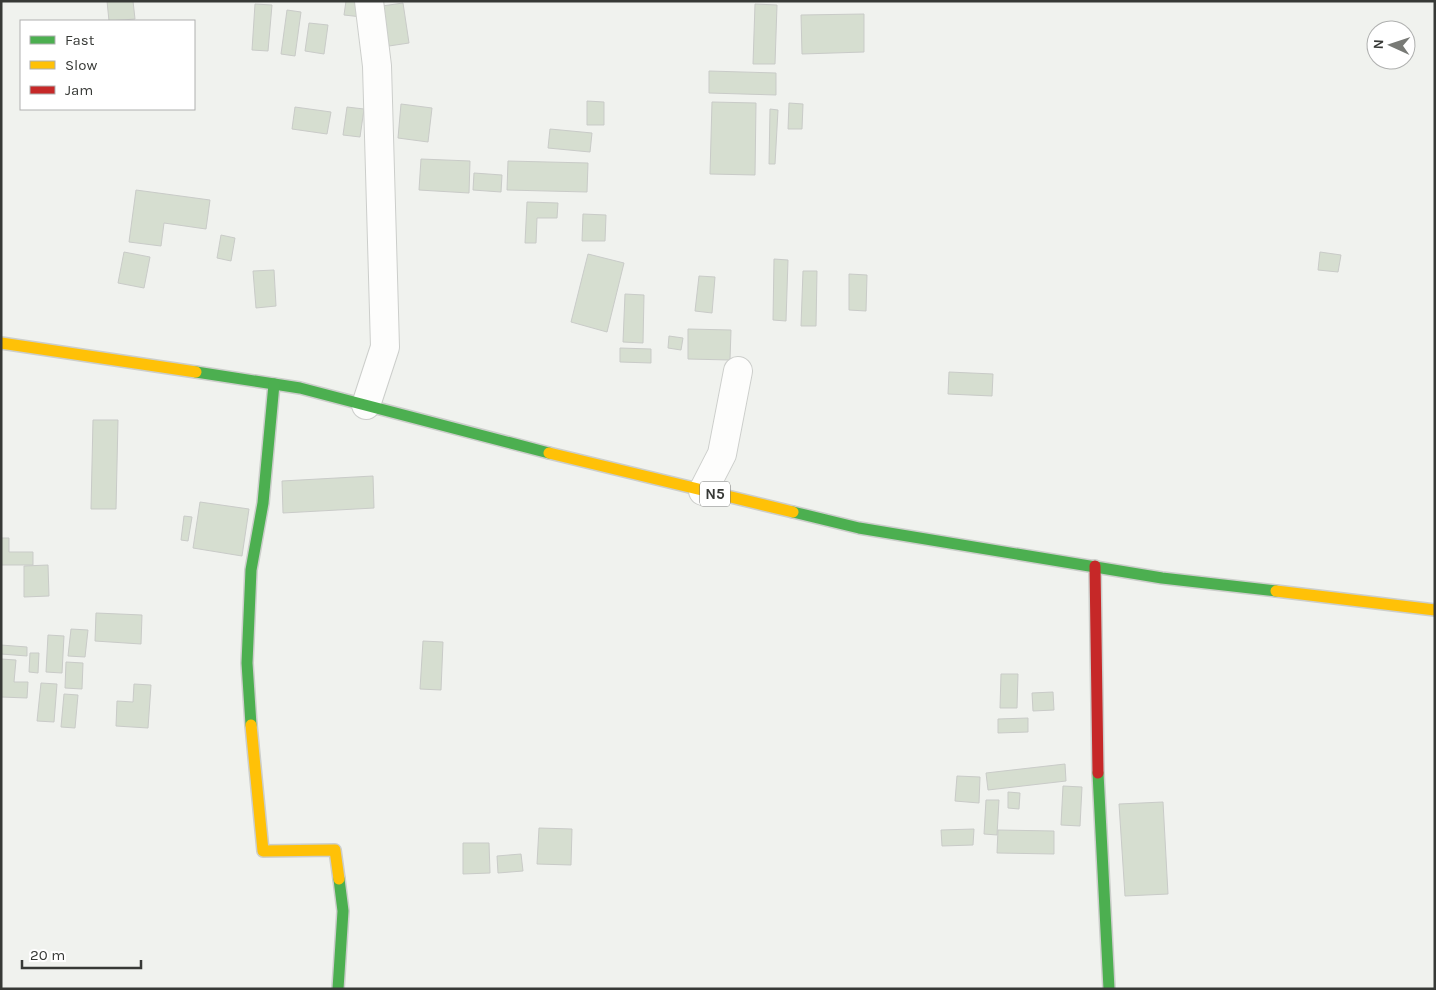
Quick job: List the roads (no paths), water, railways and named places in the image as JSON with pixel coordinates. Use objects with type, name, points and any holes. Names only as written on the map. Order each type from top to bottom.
[{"type":"main road","name":"N5","points":[[1,343],[300,388],[703,492],[859,528],[1162,578],[1435,610]]},
{"type":"main road","points":[[274,384],[263,503],[251,570],[247,663],[255,784],[263,851],[335,850],[343,911],[338,989]]},
{"type":"main road","points":[[1095,566],[1098,799],[1108,989]]},
{"type":"street","points":[[366,405],[386,347],[377,66],[369,1]]},
{"type":"street","points":[[703,492],[722,454],[738,371]]}]
